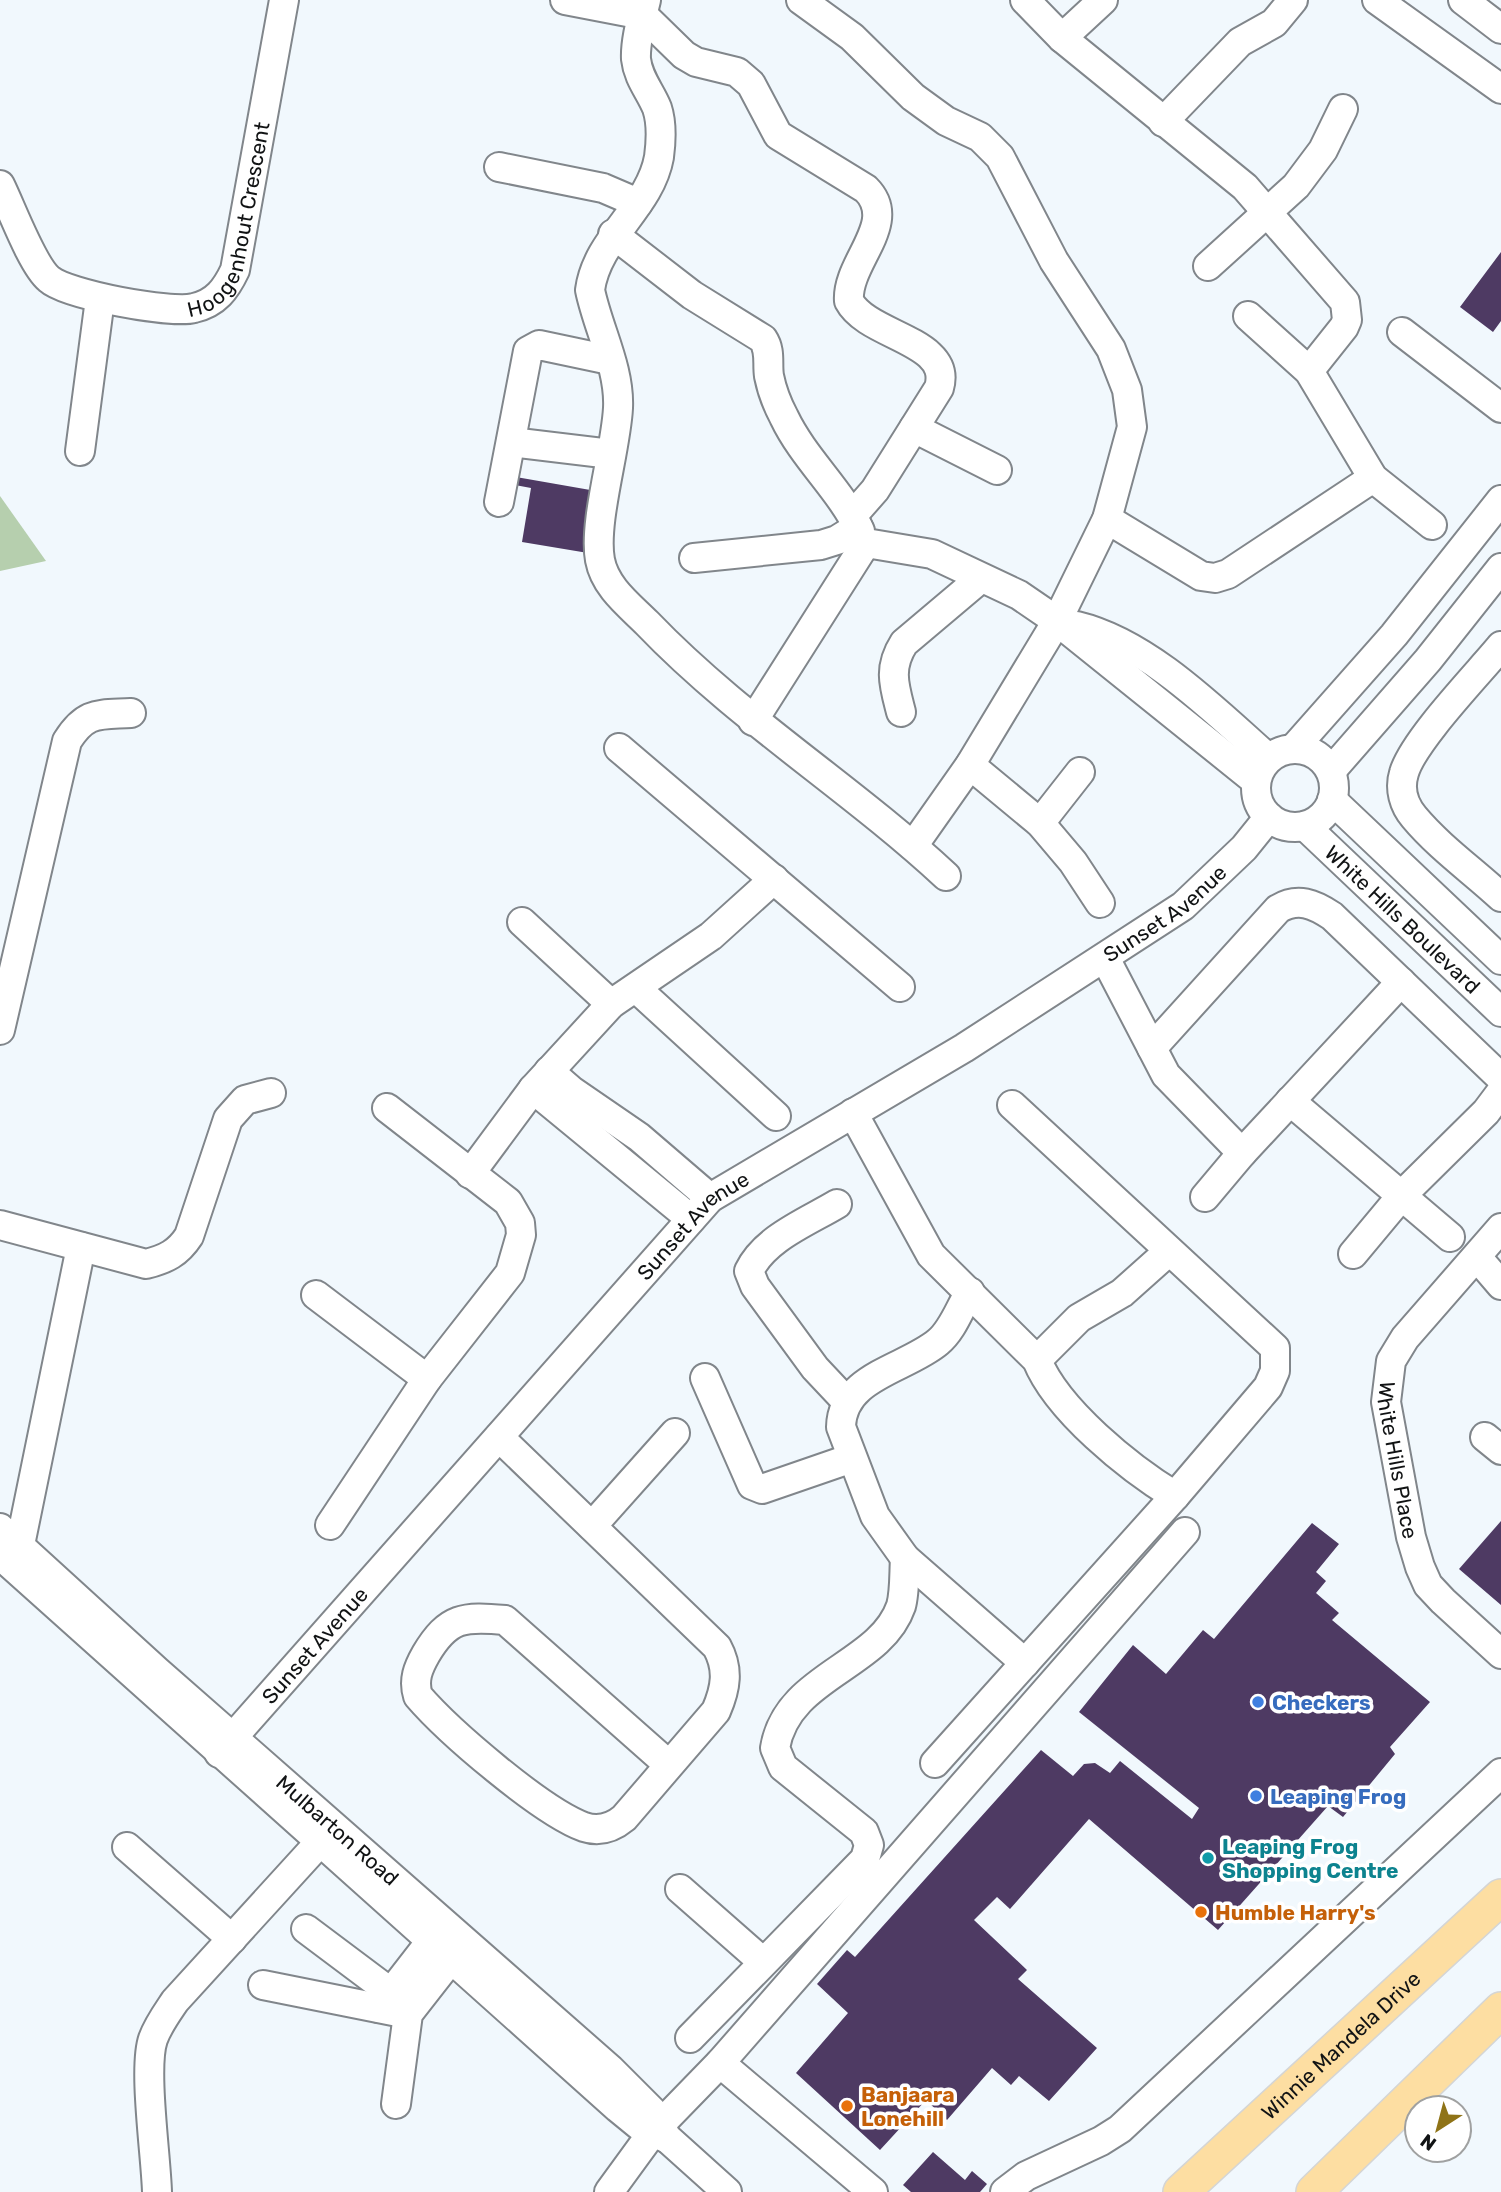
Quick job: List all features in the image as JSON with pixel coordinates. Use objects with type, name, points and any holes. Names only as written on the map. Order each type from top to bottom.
[{"type":"main road","name":"Winnie Mandela Drive","points":[[1181,2192],[1501,1897]]},
{"type":"main road","points":[[1314,2192],[1501,2010]]},
{"type":"street","name":"Hoogenhout Crescent","points":[[0,184],[40,267],[49,280],[100,299],[191,309],[208,304],[228,285],[234,270],[284,0]]},
{"type":"street","points":[[565,0],[645,7],[684,55],[704,64],[731,69],[743,76],[757,95],[774,131],[790,144],[866,189],[876,199],[878,221],[852,279],[849,301],[859,316],[928,353],[940,365],[942,378],[939,388],[875,490],[859,528],[754,721]]},
{"type":"street","points":[[801,0],[852,37],[913,97],[946,121],[980,138],[1000,157],[1054,261],[1111,349],[1127,390],[1132,426],[1108,519],[1057,621],[970,765],[913,846]]},
{"type":"street","points":[[1024,0],[1062,38],[1245,187],[1269,211],[1345,302],[1347,320],[1344,327],[1309,371]]},
{"type":"street","points":[[1062,38],[1103,0]]},
{"type":"street","points":[[1163,122],[1240,42],[1274,23],[1293,0]]},
{"type":"street","points":[[1377,0],[1501,89]]},
{"type":"street","points":[[1463,0],[1501,29]]},
{"type":"street","points":[[645,7],[636,57],[640,76],[657,109],[661,134],[658,160],[638,203],[613,234],[592,276],[590,290],[610,360],[618,407],[600,559],[612,587],[676,653],[754,721],[913,846],[946,876]]},
{"type":"street","points":[[1208,266],[1296,186],[1323,150],[1343,109]]},
{"type":"street","points":[[499,167],[603,188],[638,203]]},
{"type":"street","points":[[613,234],[692,295],[763,339],[767,346],[774,396],[791,432],[859,528],[932,554],[1019,595],[1273,762],[1315,754],[1331,771],[1334,780],[1332,800],[1322,817],[1305,826],[1286,826],[1269,817],[1258,801],[1273,762],[1394,635],[1501,500]]},
{"type":"street","points":[[80,451],[100,299]]},
{"type":"street","points":[[1248,316],[1309,371],[1373,478],[1433,525]]},
{"type":"street","points":[[1402,331],[1501,408]]},
{"type":"street","points":[[499,502],[528,351],[539,345],[610,360]]},
{"type":"street","points":[[914,428],[997,470]]},
{"type":"street","points":[[511,442],[611,454]]},
{"type":"street","points":[[1108,519],[1201,576],[1215,578],[1227,574],[1373,478]]},
{"type":"street","points":[[694,558],[821,545],[859,528]]},
{"type":"street","points":[[1331,771],[1428,660],[1501,568]]},
{"type":"street","points":[[901,712],[892,677],[896,656],[904,643],[981,578]]},
{"type":"street","points":[[1501,646],[1419,744],[1404,770],[1402,784],[1403,796],[1415,818],[1501,897]]},
{"type":"street","points":[[0,1030],[66,741],[76,726],[90,715],[131,713]]},
{"type":"street","points":[[619,748],[900,987]]},
{"type":"street","points":[[970,765],[1040,824],[1073,862],[1100,903]]},
{"type":"street","points":[[1040,824],[1080,772]]},
{"type":"street","name":"White Hills Boulevard","points":[[1332,800],[1501,960]]},
{"type":"street","name":"Sunset Avenue","points":[[226,1745],[710,1198],[964,1048],[1183,906],[1212,882],[1269,817]]},
{"type":"street","name":"White Hills Boulevard","points":[[1305,826],[1501,1012]]},
{"type":"street","points":[[470,1174],[541,1080],[611,1004],[711,936],[774,879]]},
{"type":"street","points":[[1152,1048],[1215,976],[1285,905],[1314,904],[1332,916],[1501,1079]]},
{"type":"street","points":[[522,922],[611,1004]]},
{"type":"street","points":[[1105,958],[1166,1075],[1242,1153]]},
{"type":"street","points":[[1205,1197],[1242,1153],[1401,982]]},
{"type":"street","points":[[636,988],[776,1116]]},
{"type":"street","points":[[541,1080],[572,1091],[639,1137],[710,1198]]},
{"type":"street","points":[[541,1080],[691,1219]]},
{"type":"street","points":[[1353,1254],[1403,1194],[1486,1112],[1501,1092]]},
{"type":"street","points":[[0,1225],[146,1264],[160,1261],[182,1248],[189,1236],[228,1119],[246,1100],[271,1093]]},
{"type":"street","points":[[1290,1101],[1403,1194],[1450,1237]]},
{"type":"street","points":[[935,1763],[1175,1496],[1268,1387],[1276,1361],[1275,1348],[1168,1252],[1012,1105]]},
{"type":"street","points":[[330,1525],[427,1379],[510,1273],[519,1249],[520,1223],[508,1202],[387,1108]]},
{"type":"street","points":[[853,1113],[907,1208],[923,1244],[1037,1360],[1045,1381],[1058,1399],[1149,1480],[1175,1496]]},
{"type":"street","points":[[837,1204],[770,1245],[755,1260],[749,1271],[755,1286],[815,1368],[847,1402]]},
{"type":"street","name":"White Hills Place","points":[[1501,1228],[1405,1338],[1391,1361],[1386,1402],[1411,1537],[1424,1576],[1443,1601],[1501,1654]]},
{"type":"street","points":[[7,1547],[81,1247]]},
{"type":"street","points":[[1037,1360],[1079,1318],[1122,1293],[1168,1252]]},
{"type":"street","points":[[1477,1258],[1501,1285]]},
{"type":"street","points":[[970,1292],[938,1343],[854,1390],[847,1402],[841,1427],[875,1516],[905,1558],[1025,1663]]},
{"type":"street","points":[[316,1295],[427,1379]]},
{"type":"street","points":[[705,1378],[752,1485],[756,1488],[762,1489],[852,1458]]},
{"type":"street","points":[[592,1526],[675,1433]]},
{"type":"street","points":[[499,1437],[717,1647],[725,1662],[722,1696],[716,1711],[669,1765],[618,1823],[610,1828],[586,1828],[557,1813],[508,1776],[425,1704],[415,1687],[417,1670],[437,1635],[447,1626],[474,1617],[505,1619],[669,1765]]},
{"type":"street","points":[[609,2192],[1185,1532]]},
{"type":"street","name":"Mulbarton Road","points":[[7,1547],[226,1745],[610,2069],[638,2096],[660,2132]]},
{"type":"street","points":[[901,1606],[905,1558]]},
{"type":"street","points":[[690,2038],[865,1859],[869,1845],[864,1832],[783,1767],[775,1748],[784,1720],[813,1685],[872,1643],[901,1606],[942,1589]]},
{"type":"street","name":"Mulbarton Road","points":[[226,1745],[320,1842],[618,2108],[660,2132],[727,2192]]},
{"type":"street","points":[[1005,2192],[1026,2176],[1101,2141],[1120,2129],[1501,1773]]},
{"type":"street","points":[[160,2192],[150,2067],[152,2041],[175,2001],[320,1842]]},
{"type":"street","points":[[127,1847],[232,1939]]},
{"type":"street","points":[[680,1889],[763,1962]]},
{"type":"street","points":[[306,1929],[384,2000],[408,2014]]},
{"type":"street","points":[[263,1985],[384,2000],[441,1950]]},
{"type":"street","points":[[396,2104],[408,2014],[441,1950]]},
{"type":"street","points":[[720,2063],[873,2192]]},
{"type":"green space","points":[[0,496],[46,561],[0,571]]},
{"type":"building","points":[[1501,252],[1501,321],[1493,332],[1460,307]]},
{"type":"building","points":[[516,477],[596,491],[594,554],[522,542],[531,488],[515,485]]},
{"type":"building","points":[[1501,1521],[1501,1605],[1459,1569]]},
{"type":"building","name":"Leaping Frog Shopping Centre","points":[[1312,1523],[1339,1544],[1316,1572],[1326,1581],[1316,1593],[1339,1613],[1332,1620],[1430,1702],[1390,1747],[1395,1754],[1343,1817],[1328,1806],[1218,1930],[1089,1819],[1010,1909],[997,1897],[974,1920],[1027,1970],[1018,1979],[1097,2048],[1049,2101],[1019,2076],[1011,2085],[992,2068],[947,2120],[926,2100],[880,2150],[796,2073],[848,2013],[817,1984],[847,1950],[855,1957],[1041,1750],[1073,1776],[1084,1764],[1095,1763],[1110,1773],[1120,1761],[1192,1819],[1199,1808],[1079,1712],[1133,1645],[1166,1674],[1203,1630],[1214,1639]]},
{"type":"building","points":[[933,2152],[965,2180],[972,2171],[987,2184],[980,2192],[911,2192],[903,2185]]},
{"type":"place","name":"Checkers","points":[[1258,1702]]},
{"type":"place","name":"Leaping Frog","points":[[1256,1796]]},
{"type":"place","name":"Leaping Frog Shopping Centre","points":[[1208,1858]]},
{"type":"place","name":"Humble Harry's","points":[[1201,1912]]},
{"type":"place","name":"Banjaara Lonehill","points":[[847,2106]]}]
